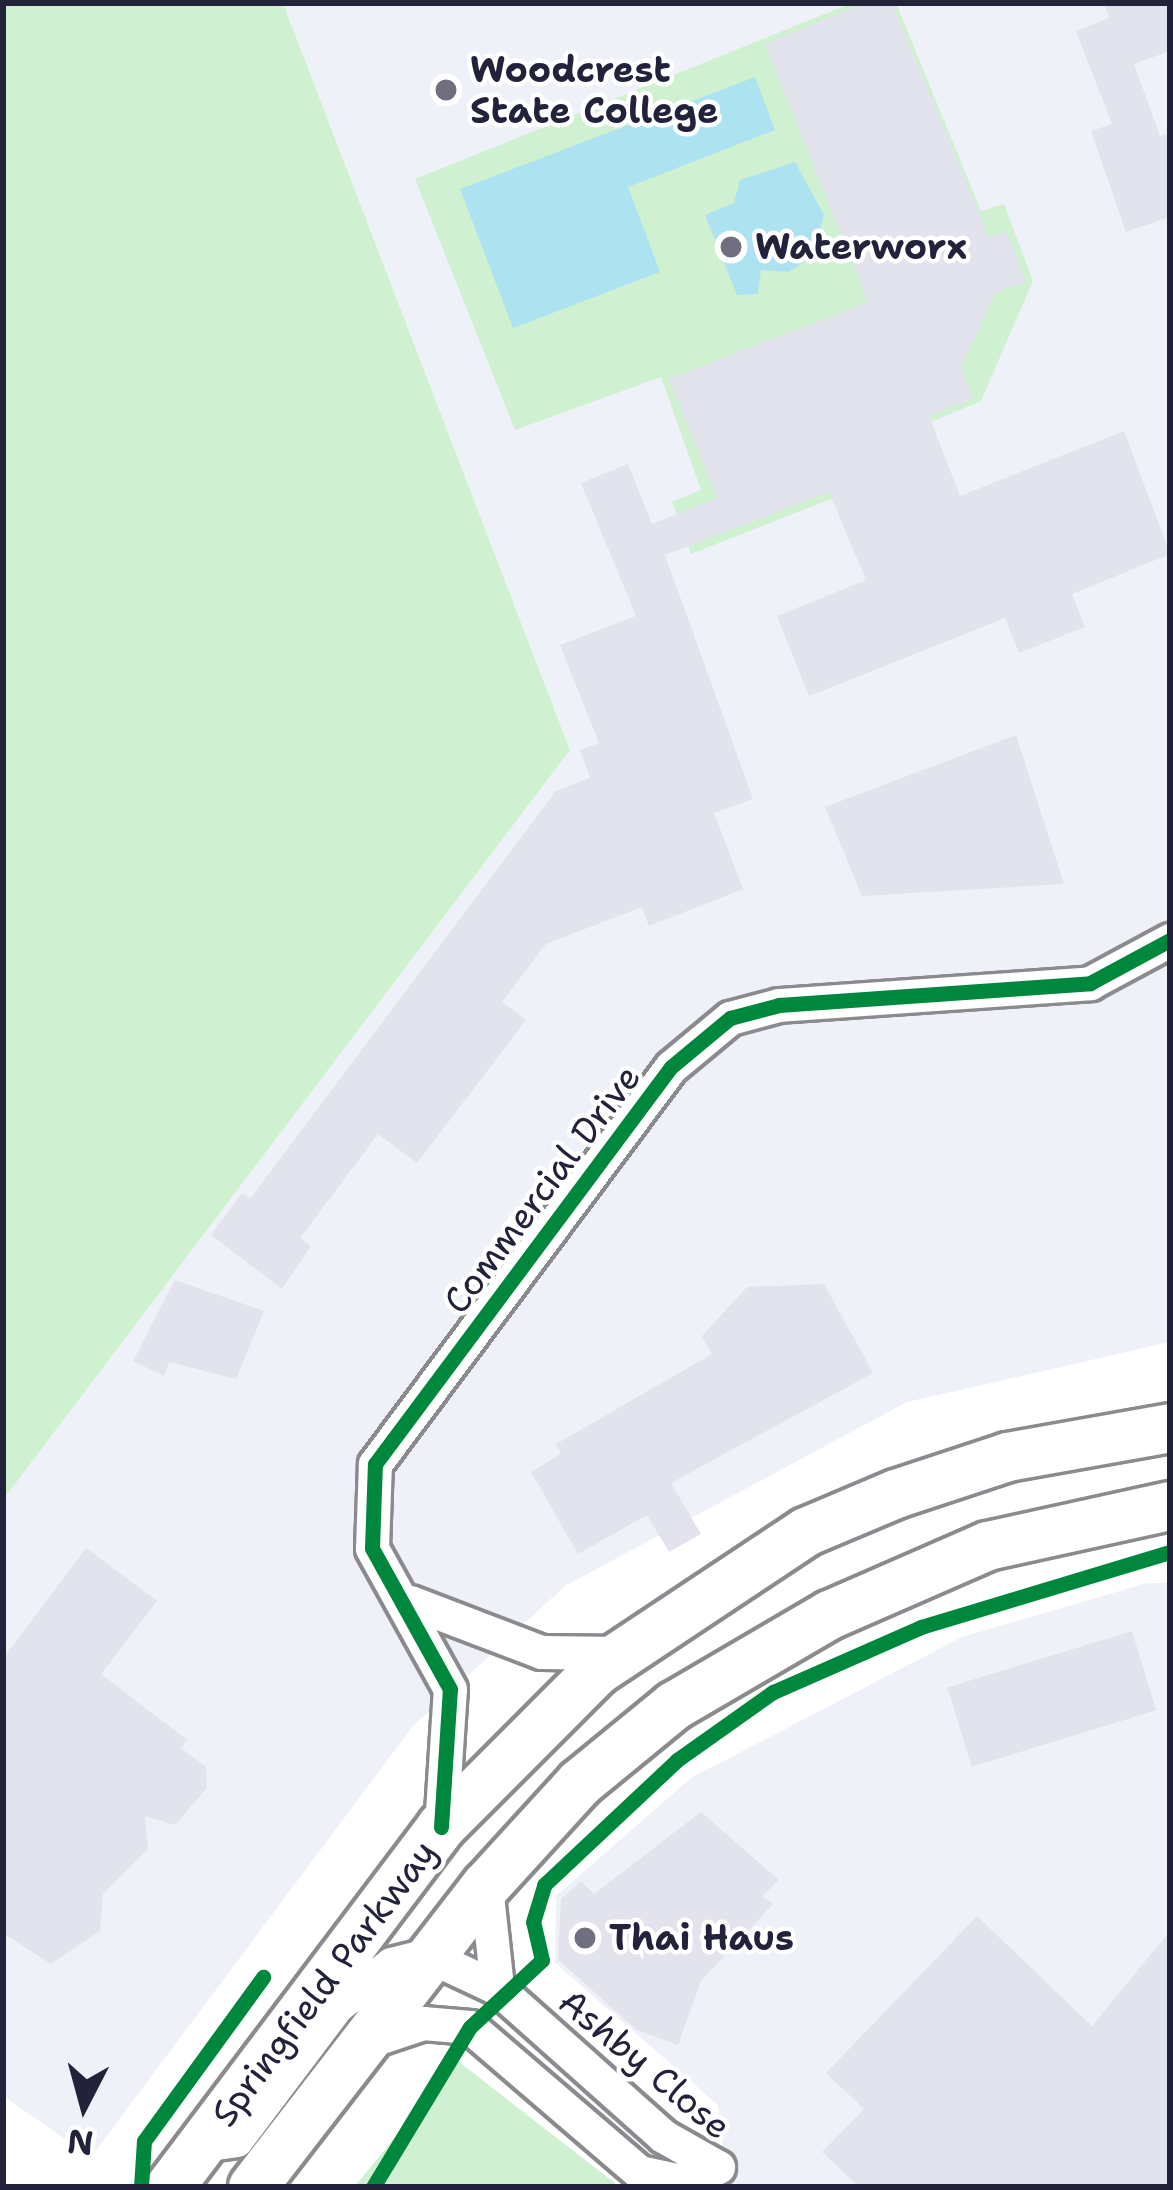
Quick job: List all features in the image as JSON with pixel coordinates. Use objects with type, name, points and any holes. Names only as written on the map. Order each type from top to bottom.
[{"type":"main road","name":"Springfield Parkway","points":[[170,2187],[441,1826],[526,1733],[623,1652],[806,1532],[896,1494],[1008,1456],[1170,1428]]},
{"type":"main road","name":"Springfield Parkway","points":[[253,2187],[427,1955],[486,1886],[580,1783],[674,1706],[830,1615],[988,1546],[1170,1506]]},
{"type":"street","name":"Commercial Drive","points":[[441,1826],[450,1689],[410,1602],[372,1549],[375,1464],[692,1046],[730,1018],[779,1005],[1090,983],[1170,940]]},
{"type":"street","points":[[410,1602],[541,1652],[623,1652]]},
{"type":"street","points":[[486,1886],[496,1988]]},
{"type":"street","points":[[202,2145],[236,2140],[337,2006],[391,1964],[427,1955]]},
{"type":"street","name":"Ashby Close","points":[[365,2042],[423,2023],[470,2027],[639,2172],[678,2180],[718,2167],[663,2136],[496,1988],[427,1955]]},
{"type":"shaded area","points":[[283,3],[1170,3],[1170,1342],[907,1402],[565,1586],[413,1726],[91,2157],[3,2096],[3,1500],[570,750]]},
{"type":"shaded area","points":[[1147,1583],[1170,1583],[1170,2187],[728,2187],[718,2105],[555,1963],[556,1896],[691,1778],[962,1637]]},
{"type":"green space","points":[[3,3],[283,3],[570,750],[3,1500]]},
{"type":"green space","name":"Waterworx","points":[[852,3],[896,3],[981,211],[1004,204],[1033,281],[981,401],[931,422],[943,455],[691,554],[672,502],[701,490],[661,377],[515,430],[415,179]]},
{"type":"green space","points":[[458,2061],[620,2187],[354,2187]]},
{"type":"water","points":[[755,77],[775,130],[628,187],[660,272],[513,328],[460,189]]},
{"type":"water","points":[[795,162],[824,215],[813,256],[789,272],[761,270],[758,294],[737,295],[705,215],[734,203],[740,180]]},
{"type":"building","points":[[864,3],[892,3],[989,238],[1006,231],[1026,282],[996,292],[961,367],[973,398],[929,416],[960,496],[1124,431],[1170,554],[1072,594],[1085,627],[1019,653],[1005,618],[809,696],[777,616],[866,580],[829,492],[665,555],[753,799],[714,813],[743,889],[649,926],[642,907],[546,944],[502,1002],[526,1020],[417,1163],[378,1134],[300,1238],[311,1246],[282,1289],[211,1235],[242,1193],[250,1199],[556,791],[590,778],[580,750],[599,743],[560,645],[636,616],[581,483],[628,464],[652,524],[717,498],[669,379],[868,302],[765,44]]},
{"type":"building","points":[[1104,3],[1170,3],[1170,51],[1134,64],[1160,136],[1170,133],[1170,217],[1126,232],[1091,131],[1112,124],[1076,31],[1109,18]]},
{"type":"building","points":[[1016,735],[1064,884],[862,896],[825,807]]},
{"type":"building","points":[[175,1280],[264,1311],[236,1379],[169,1362],[164,1376],[133,1361]]},
{"type":"building","points":[[824,1284],[873,1373],[671,1483],[701,1534],[669,1552],[647,1515],[578,1554],[531,1472],[561,1454],[556,1444],[712,1354],[702,1336],[747,1287]]},
{"type":"building","points":[[86,1548],[157,1601],[101,1674],[187,1740],[181,1748],[206,1767],[207,1788],[175,1825],[145,1816],[148,1849],[103,1894],[100,1931],[51,1964],[3,1933],[3,1659]]},
{"type":"building","points":[[1132,1631],[1156,1710],[972,1767],[947,1687]]},
{"type":"building","points":[[701,1812],[779,1880],[762,1896],[773,1904],[701,1981],[678,2045],[637,2030],[558,1960],[561,1899],[581,1881],[594,1894]]},
{"type":"building","points":[[977,1916],[1092,2026],[1170,1931],[1170,2187],[859,2187],[822,2152],[864,2109],[826,2073]]},
{"type":"cycle path","points":[[441,1827],[450,1689],[372,1548],[375,1464],[671,1067],[730,1018],[779,1005],[1090,983],[1170,940]]},
{"type":"cycle path","points":[[373,2187],[470,2027],[542,1960],[533,1922],[544,1885],[677,1760],[773,1692],[921,1627],[1170,1552]]},
{"type":"cycle path","points":[[141,2187],[144,2141],[263,1977]]},
{"type":"place","name":"Woodcrest State College","points":[[446,90]]},
{"type":"place","name":"Waterworx","points":[[731,247]]},
{"type":"place","name":"Thai Haus","points":[[585,1938]]}]
